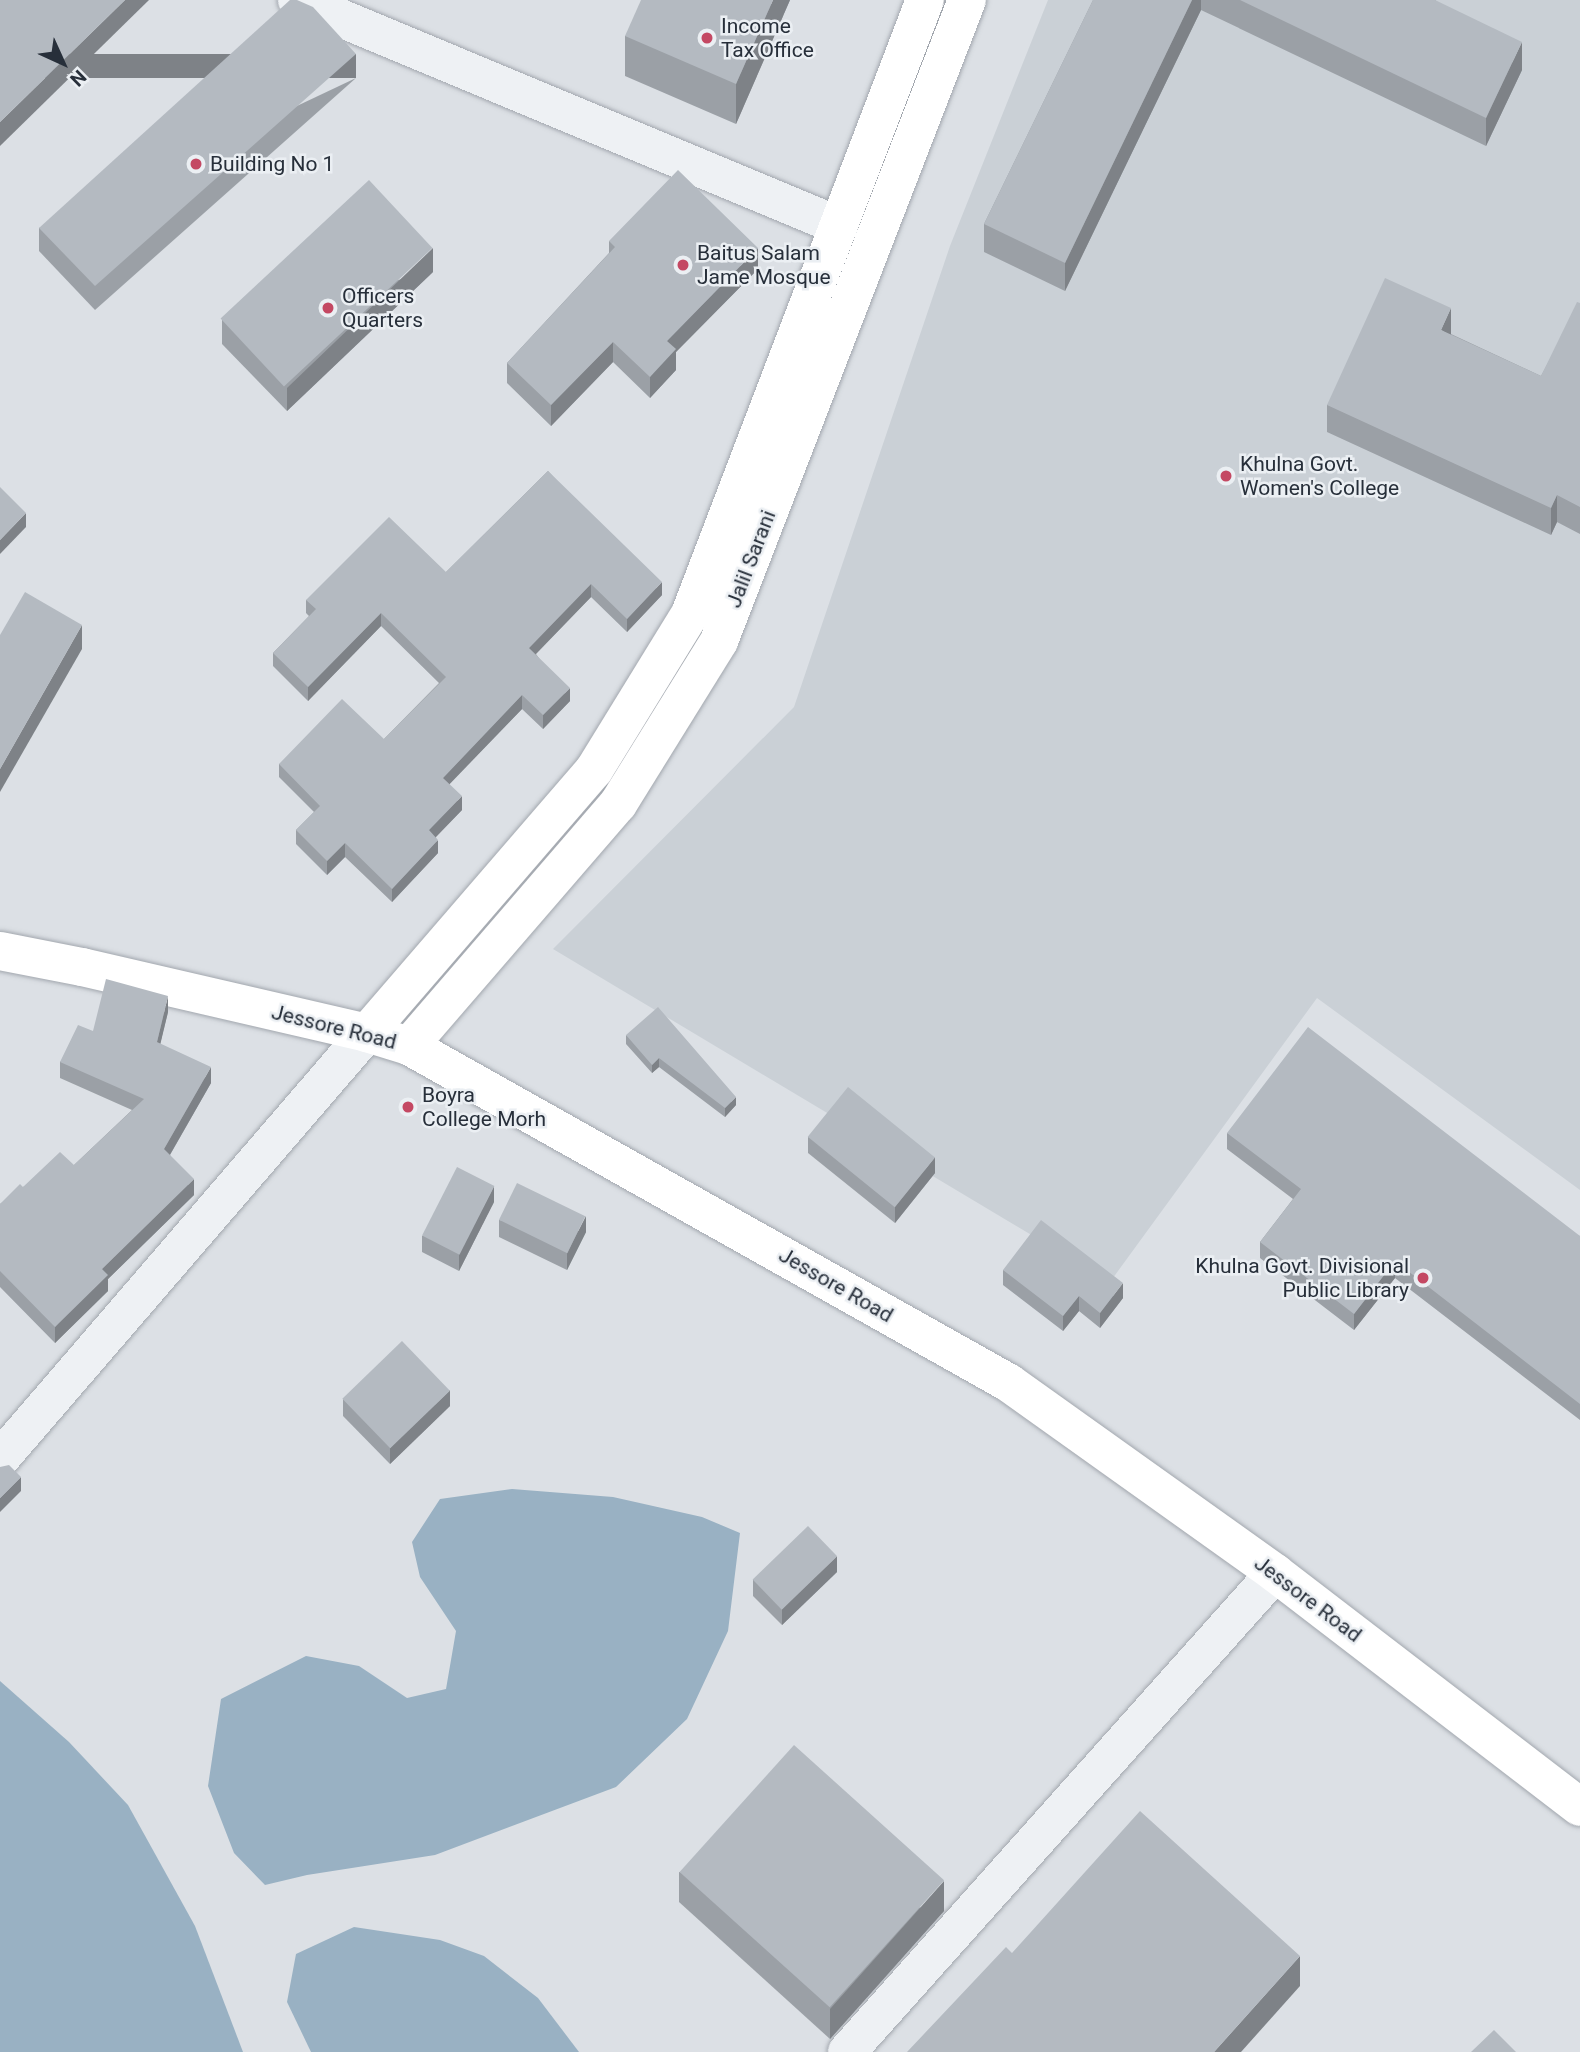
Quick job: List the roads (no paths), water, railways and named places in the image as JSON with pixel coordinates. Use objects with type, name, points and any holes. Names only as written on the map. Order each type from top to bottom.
[{"type":"main road","name":"Jalil Sarani","points":[[367,1033],[594,770],[690,614],[925,0]]},
{"type":"main road","name":"Jalil Sarani","points":[[409,1046],[618,804],[719,641],[967,0]]},
{"type":"main road","name":"Jessore Road","points":[[0,951],[82,967],[367,1033],[409,1046],[1009,1384],[1275,1573],[1580,1807]]},
{"type":"street","points":[[298,0],[839,226]]},
{"type":"street","points":[[0,1459],[367,1033]]},
{"type":"street","points":[[847,2052],[1275,1573]]},
{"type":"water","points":[[512,1489],[613,1497],[702,1517],[740,1533],[728,1631],[687,1719],[616,1787],[435,1855],[307,1875],[265,1885],[234,1853],[208,1786],[221,1699],[306,1656],[359,1666],[407,1698],[446,1689],[456,1631],[420,1577],[412,1542],[440,1499]]},
{"type":"water","points":[[0,1681],[69,1742],[128,1805],[195,1926],[243,2052],[0,2052]]},
{"type":"water","points":[[354,1927],[440,1940],[484,1956],[538,1998],[579,2052],[311,2052],[287,2002],[296,1954]]},
{"type":"place","name":"Income Tax Office","points":[[707,38]]},
{"type":"place","name":"Building No 1","points":[[196,164]]},
{"type":"place","name":"Baitus Salam Jame Mosque","points":[[683,265]]},
{"type":"place","name":"Officers Quarters","points":[[328,308]]},
{"type":"place","name":"Khulna Govt. Women's College","points":[[1226,476]]},
{"type":"place","name":"Boyra College Morh","points":[[408,1107]]},
{"type":"place","name":"Khulna Govt. Divisional Public Library","points":[[1423,1278]]}]
